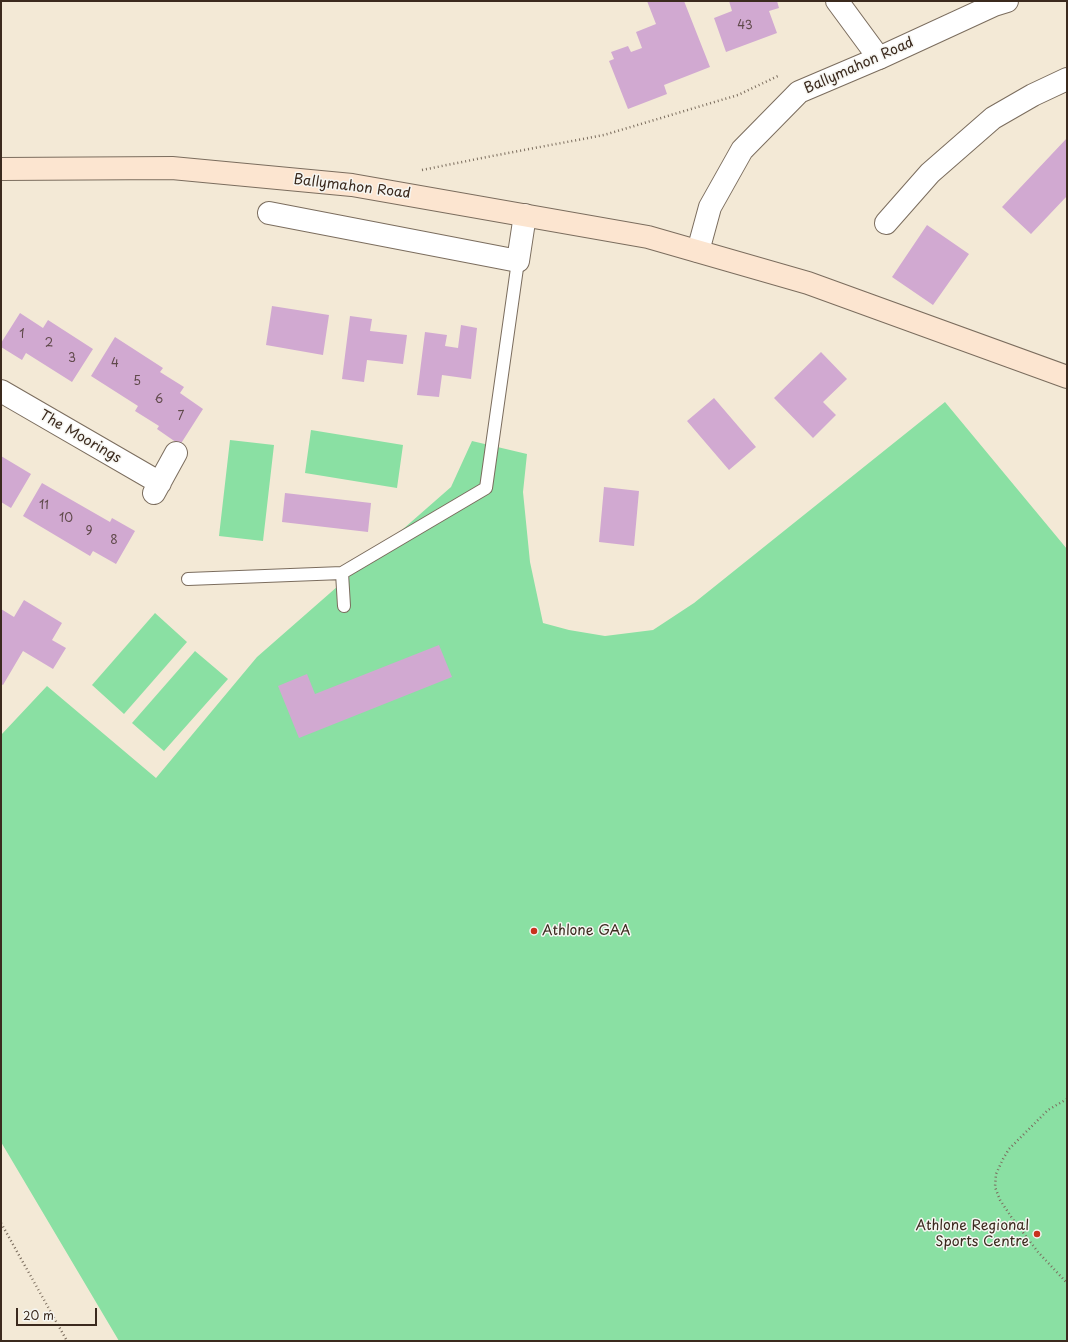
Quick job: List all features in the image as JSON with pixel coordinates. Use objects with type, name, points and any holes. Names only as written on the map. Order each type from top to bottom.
[{"type":"main road","name":"Ballymahon Road","points":[[1,169],[180,169],[352,185],[648,237],[808,283],[1067,377]]},
{"type":"street","points":[[837,1],[879,58]]},
{"type":"street","name":"Ballymahon Road","points":[[698,251],[710,207],[742,150],[799,92],[879,58],[994,5],[1007,1]]},
{"type":"street","points":[[886,223],[930,173],[993,118],[1033,95],[1067,79]]},
{"type":"street","points":[[269,213],[518,261],[524,215]]},
{"type":"street","name":"The Moorings","points":[[1,391],[157,488],[176,453]]},
{"type":"lane","points":[[188,579],[342,573],[486,488],[518,261]]},
{"type":"lane","points":[[342,573],[344,606]]},
{"type":"path","points":[[422,170],[604,135],[738,95],[780,76]]},
{"type":"path","points":[[1067,1099],[1048,1110],[1009,1149],[996,1174],[995,1187],[1000,1200],[1012,1218],[1038,1252],[1067,1283]]},
{"type":"path","points":[[1,1223],[67,1341]]},
{"type":"green space","name":"Athlone GAA","points":[[945,402],[1067,549],[1067,1341],[119,1341],[1,1142],[1,735],[47,686],[156,778],[257,657],[451,487],[472,441],[527,454],[523,492],[530,562],[543,623],[569,630],[605,636],[653,630],[694,603]]},
{"type":"green space","points":[[311,430],[403,445],[397,488],[305,473]]},
{"type":"green space","points":[[230,440],[274,445],[263,541],[219,536]]},
{"type":"green space","points":[[155,613],[187,642],[124,714],[92,685]]},
{"type":"green space","points":[[195,651],[228,679],[164,751],[132,723]]},
{"type":"building","points":[[647,1],[684,1],[710,67],[664,85],[667,94],[628,109],[609,61],[614,59],[611,52],[628,46],[631,52],[642,48],[636,32],[656,24]]},
{"type":"building","points":[[729,1],[777,1],[779,8],[769,11],[777,33],[726,52],[714,18],[732,11]]},
{"type":"building","points":[[1067,138],[1067,196],[1031,234],[1002,207]]},
{"type":"building","points":[[927,225],[969,254],[933,305],[892,277]]},
{"type":"building","points":[[272,306],[329,315],[323,355],[266,345]]},
{"type":"building","points":[[20,313],[43,328],[48,320],[93,349],[72,382],[26,353],[22,360],[1,347],[1,343]]},
{"type":"building","points":[[350,316],[372,319],[370,331],[407,335],[403,364],[367,360],[364,382],[342,379]]},
{"type":"building","points":[[461,325],[477,328],[471,379],[442,375],[439,397],[417,395],[425,332],[447,335],[445,346],[458,348]]},
{"type":"building","points":[[115,337],[163,368],[160,372],[184,387],[180,393],[203,409],[180,445],[157,429],[159,426],[135,411],[138,406],[91,376]]},
{"type":"building","points":[[821,352],[847,379],[823,402],[836,415],[813,438],[774,398]]},
{"type":"building","points":[[714,398],[756,447],[729,470],[687,421]]},
{"type":"building","points":[[1,456],[31,474],[11,508],[1,502]]},
{"type":"building","points":[[42,483],[110,522],[112,518],[135,531],[116,564],[93,551],[90,556],[23,516]]},
{"type":"building","points":[[604,487],[639,491],[634,546],[599,542]]},
{"type":"building","points":[[285,493],[371,503],[368,532],[282,522]]},
{"type":"building","points":[[24,600],[62,623],[52,640],[66,648],[53,669],[23,651],[3,685],[1,684],[1,609],[14,617]]},
{"type":"building","points":[[439,645],[452,677],[299,738],[278,686],[307,674],[315,694]]},
{"type":"place","name":"Athlone GAA","points":[[534,931]]},
{"type":"place","name":"Athlone Regional Sports Centre","points":[[1037,1234]]}]
